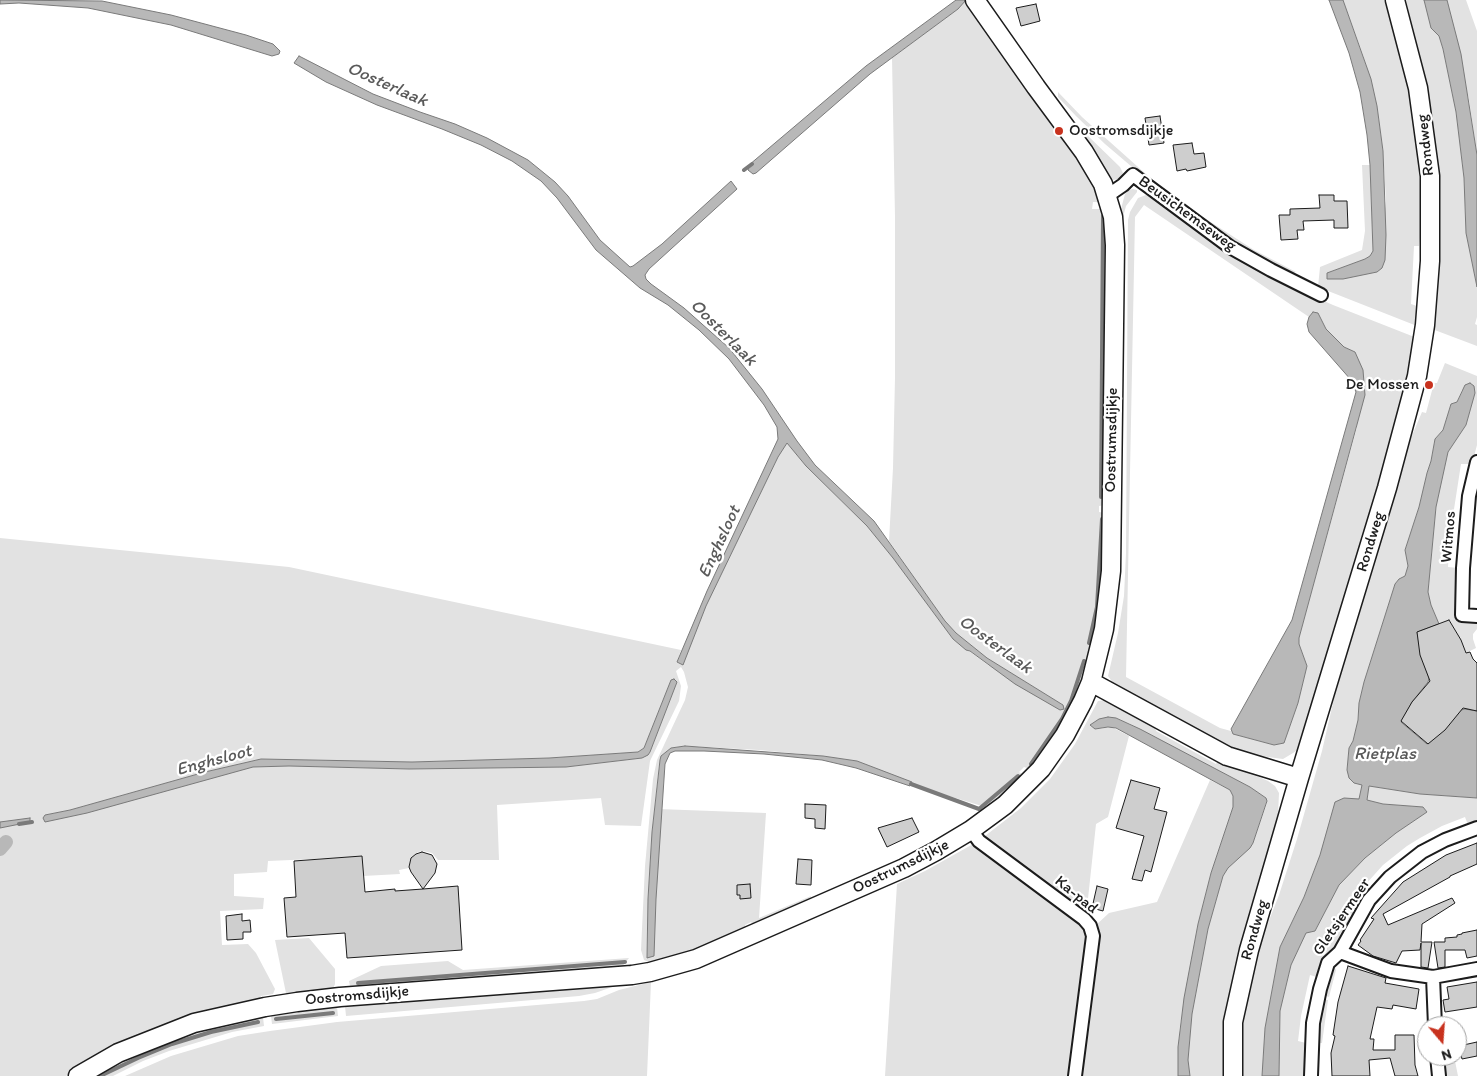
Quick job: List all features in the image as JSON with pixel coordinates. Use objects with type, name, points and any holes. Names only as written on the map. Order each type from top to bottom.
[{"type":"street","points":[[976,0],[1084,152],[1108,196]]},
{"type":"street","name":"Rondweg","points":[[1233,1076],[1233,1022],[1248,950],[1404,429],[1417,376],[1425,325],[1430,261],[1430,176],[1418,88],[1395,0]]},
{"type":"street","name":"Beusichemseweg","points":[[1108,196],[1123,185],[1133,174],[1230,247],[1321,295]]},
{"type":"street","name":"Oostrumsdijkje","points":[[650,972],[696,959],[730,945],[904,868],[971,830],[1005,805],[1041,769],[1069,728],[1091,682],[1102,644],[1111,571],[1114,232],[1108,196]]},
{"type":"street","name":"Witmos","points":[[1477,462],[1470,496],[1465,541],[1462,615],[1477,616]]},
{"type":"street","points":[[1091,682],[1227,756],[1299,778]]},
{"type":"street","name":"Gletsjermeer","points":[[1311,1076],[1313,1023],[1320,989],[1328,964],[1340,952],[1369,900],[1390,877],[1422,852],[1445,840],[1477,828]]},
{"type":"street","name":"Ka-pad","points":[[971,830],[979,841],[1084,919],[1090,926],[1094,936],[1076,1076]]},
{"type":"street","points":[[1340,952],[1391,971],[1433,977],[1477,969]]},
{"type":"street","name":"Oostromsdijkje","points":[[78,1076],[118,1052],[194,1023],[265,1007],[331,998],[632,975],[650,972]]},
{"type":"street","points":[[1433,977],[1435,1016]]},
{"type":"shaded area","points":[[966,0],[1040,101],[1037,104],[1065,142],[1069,139],[1104,202],[1093,202],[1092,209],[1106,209],[1107,219],[1105,505],[1099,506],[1099,512],[1104,513],[1101,608],[1084,679],[1069,713],[1034,768],[1024,767],[1019,772],[1022,774],[1022,782],[991,809],[948,834],[985,807],[923,788],[857,761],[759,750],[685,746],[671,748],[661,756],[659,766],[652,832],[647,957],[658,809],[766,813],[759,918],[811,896],[809,902],[756,928],[751,922],[745,925],[747,931],[702,949],[651,963],[644,960],[641,950],[645,866],[653,779],[657,760],[685,700],[688,687],[681,667],[676,671],[681,686],[679,701],[650,761],[641,826],[605,825],[601,798],[497,805],[499,860],[438,860],[432,853],[423,851],[418,852],[411,859],[409,868],[399,870],[400,874],[363,876],[360,857],[268,861],[267,872],[234,874],[234,896],[264,898],[263,909],[220,911],[222,945],[248,944],[256,953],[275,989],[273,994],[261,996],[258,1002],[86,1063],[66,1076],[0,1076],[0,538],[289,567],[681,650],[677,662],[682,664],[706,606],[778,457],[787,443],[806,466],[867,526],[953,639],[988,665],[1063,705],[987,658],[956,633],[945,621],[889,541],[895,378],[895,217],[892,58],[958,9]],"holes":[[[671,680],[677,682],[650,752],[642,758],[566,767],[409,769],[253,767],[218,772],[43,819],[45,815],[261,759],[412,762],[549,758],[638,752],[644,748]]]},
{"type":"shaded area","points":[[1343,0],[1384,0],[1402,51],[1418,126],[1424,202],[1419,246],[1414,246],[1411,304],[1417,306],[1417,326],[1318,287],[1320,267],[1362,250],[1365,231],[1362,165],[1370,165],[1373,251],[1365,259],[1327,273],[1377,272],[1386,201],[1383,151],[1377,106],[1363,55]]},
{"type":"shaded area","points":[[1406,0],[1424,0],[1431,28],[1439,36],[1443,49],[1456,112],[1464,178],[1466,233],[1477,287],[1477,317],[1475,324],[1477,325],[1477,346],[1432,329],[1426,92]]},
{"type":"shaded area","points":[[1447,0],[1466,0],[1477,31],[1477,155],[1469,100]]},
{"type":"shaded area","points":[[1058,92],[1082,117],[1147,175],[1145,178],[1076,116],[1058,97]]},
{"type":"shaded area","points":[[1084,132],[1120,167],[1123,173],[1119,179],[1113,180],[1109,177],[1080,135]]},
{"type":"shaded area","points":[[1128,190],[1137,190],[1137,192],[1126,206],[1122,221],[1119,553],[1115,617],[1105,664],[1120,291],[1121,209],[1125,194]]},
{"type":"shaded area","points":[[1146,195],[1150,196],[1218,245],[1306,293],[1417,338],[1406,394],[1336,638],[1298,750],[1283,759],[1230,750],[1116,687],[1108,676],[1124,596],[1126,553],[1128,220],[1138,198]],"holes":[[[1144,205],[1309,317],[1313,312],[1318,313],[1326,329],[1344,347],[1355,352],[1357,427],[1299,638],[1299,644],[1307,666],[1298,703],[1284,743],[1274,745],[1233,734],[1231,731],[1220,728],[1126,677],[1135,217]]]},
{"type":"shaded area","points":[[1203,217],[1254,250],[1296,272],[1291,274],[1250,253],[1204,223]]},
{"type":"shaded area","points":[[1445,363],[1477,376],[1477,445],[1472,464],[1461,464],[1450,535],[1448,567],[1458,568],[1458,621],[1477,622],[1477,629],[1473,634],[1476,648],[1466,653],[1461,640],[1449,620],[1439,624],[1428,592],[1436,507],[1443,472],[1448,452],[1466,425],[1470,410],[1462,390],[1457,402],[1451,404],[1443,430],[1435,439],[1419,507],[1405,550],[1408,566],[1405,576],[1395,584],[1364,682],[1359,703],[1358,720],[1353,741],[1349,748],[1347,770],[1362,785],[1359,799],[1344,799],[1304,897],[1280,947],[1265,1028],[1262,1076],[1240,1076],[1242,1021],[1257,951],[1279,895],[1297,839],[1322,751],[1341,668],[1405,452],[1422,412],[1426,413],[1434,383],[1437,383]]},
{"type":"shaded area","points":[[1106,700],[1154,723],[1156,731],[1216,764],[1219,759],[1268,781],[1275,786],[1279,793],[1278,815],[1237,962],[1230,1010],[1226,1076],[1190,1076],[1188,1060],[1192,1014],[1208,929],[1223,876],[1228,868],[1253,843],[1267,803],[1266,798],[1250,787],[1116,718],[1096,721],[1090,726],[1097,729],[1112,727],[1129,736],[1108,817],[1096,824],[1087,908],[1090,909],[1086,916],[985,839],[985,836],[1021,808],[1050,779],[1075,744],[1098,701]]},
{"type":"shaded area","points":[[1210,780],[1230,790],[1234,799],[1211,873],[1198,924],[1180,1026],[1178,1076],[1079,1076],[1083,1047],[1089,1031],[1094,991],[1092,974],[1095,926],[1109,913],[1157,902]]},
{"type":"shaded area","points":[[1369,786],[1420,794],[1477,798],[1477,824],[1468,825],[1465,817],[1442,826],[1420,838],[1383,865],[1357,894],[1364,902],[1337,947],[1327,953],[1320,976],[1310,975],[1301,1016],[1298,1041],[1306,1043],[1307,1076],[1279,1076],[1280,1011],[1291,965],[1306,932],[1315,931],[1339,885],[1365,858],[1396,833],[1427,812],[1423,807],[1383,804],[1367,800]]},
{"type":"shaded area","points":[[975,843],[1080,921],[1089,936],[1072,1076],[885,1076],[897,884],[925,871]]},
{"type":"shaded area","points":[[309,938],[335,969],[335,984],[333,989],[325,993],[287,998],[275,940]]},
{"type":"shaded area","points":[[629,958],[621,968],[352,988],[349,981],[381,966],[448,961],[463,970]]},
{"type":"shaded area","points":[[1331,967],[1336,970],[1329,997],[1324,995]]},
{"type":"shaded area","points":[[638,978],[595,993],[579,996],[346,1016],[345,1006],[349,1002]]},
{"type":"shaded area","points":[[651,982],[647,1076],[125,1076],[171,1056],[238,1036],[337,1022],[584,1001],[597,999],[619,990]]},
{"type":"shaded area","points":[[1323,999],[1328,1000],[1322,1043],[1317,1043],[1319,1022]]},
{"type":"shaded area","points":[[333,1004],[337,1007],[338,1016],[272,1024],[271,1016],[273,1012]]},
{"type":"shaded area","points":[[259,1014],[263,1017],[264,1026],[232,1032],[169,1051],[113,1076],[91,1076],[135,1052],[210,1027]]},
{"type":"shaded area","points":[[1442,1066],[1456,1066],[1458,1076],[1444,1076]]},
{"type":"water","points":[[0,0],[102,1],[171,15],[246,35],[273,44],[280,51],[279,54],[272,56],[171,25],[88,8],[19,3],[0,4]]},
{"type":"water","points":[[956,0],[966,0],[958,9],[870,74],[756,173],[753,174],[748,170],[749,165],[866,66]]},
{"type":"water","points":[[1329,0],[1343,0],[1371,79],[1383,151],[1385,260],[1382,268],[1377,272],[1343,279],[1327,279],[1327,273],[1365,259],[1373,251],[1370,165],[1360,92],[1349,53]]},
{"type":"water","points":[[1424,0],[1447,0],[1461,54],[1477,155],[1477,287],[1466,233],[1464,178],[1456,112],[1443,49],[1439,36],[1431,28]]},
{"type":"water","points":[[299,56],[373,94],[455,124],[487,138],[528,160],[555,182],[568,196],[600,240],[630,267],[662,244],[731,181],[737,189],[649,269],[645,275],[646,279],[684,308],[729,348],[762,389],[815,465],[874,521],[945,621],[956,633],[987,658],[1063,705],[1064,709],[1060,710],[1015,684],[953,639],[867,526],[806,466],[787,443],[778,457],[706,606],[683,665],[677,662],[707,591],[778,439],[777,427],[764,405],[729,359],[699,330],[668,305],[640,288],[596,250],[557,198],[541,181],[512,161],[481,145],[377,105],[326,82],[294,63]]},
{"type":"water","points":[[1313,312],[1318,313],[1326,329],[1344,347],[1355,352],[1363,370],[1365,395],[1299,638],[1299,644],[1307,666],[1298,703],[1284,743],[1274,745],[1233,734],[1231,729],[1292,620],[1356,392],[1351,380],[1309,332],[1307,324]]},
{"type":"water","name":"Rietplas","points":[[1470,383],[1474,386],[1475,393],[1466,425],[1448,452],[1436,507],[1428,592],[1439,624],[1417,632],[1421,655],[1429,678],[1401,722],[1427,744],[1461,710],[1477,711],[1477,798],[1420,794],[1369,786],[1367,800],[1383,804],[1423,807],[1427,812],[1396,833],[1365,858],[1339,885],[1315,931],[1306,933],[1291,965],[1280,1011],[1279,1076],[1262,1076],[1265,1028],[1280,947],[1304,897],[1320,855],[1335,802],[1344,798],[1359,799],[1362,785],[1354,783],[1349,778],[1347,770],[1349,748],[1353,741],[1358,720],[1359,703],[1364,682],[1395,584],[1405,576],[1408,566],[1405,550],[1419,507],[1435,439],[1443,430],[1451,404],[1457,402],[1465,385]]},
{"type":"water","points":[[674,679],[677,682],[650,752],[642,758],[566,767],[409,769],[253,767],[87,813],[45,822],[43,818],[45,815],[261,759],[412,762],[549,758],[638,752],[644,748],[671,680]]},
{"type":"water","points":[[1116,718],[1140,729],[1250,787],[1266,798],[1267,801],[1253,843],[1228,868],[1223,876],[1208,929],[1192,1014],[1188,1060],[1190,1076],[1178,1076],[1178,1047],[1184,998],[1198,924],[1211,873],[1233,807],[1233,796],[1230,790],[1116,728],[1095,729],[1090,725],[1099,719]]},
{"type":"water","points":[[685,746],[823,756],[857,761],[912,782],[910,786],[856,768],[822,760],[764,754],[704,751],[675,751],[670,753],[665,764],[654,956],[647,958],[652,832],[660,760],[661,756],[671,748]]},
{"type":"water","points":[[30,818],[30,822],[0,828],[0,822]]},
{"type":"building","points":[[1036,4],[1040,21],[1021,26],[1016,8]]},
{"type":"building","points":[[1160,116],[1164,143],[1149,145],[1145,118]]},
{"type":"building","points":[[1192,143],[1194,154],[1204,153],[1206,167],[1177,171],[1173,145]]},
{"type":"building","points":[[1319,195],[1334,195],[1334,201],[1347,201],[1348,228],[1334,228],[1334,220],[1303,221],[1304,230],[1297,230],[1298,239],[1281,240],[1279,215],[1290,215],[1290,209],[1320,208]]},
{"type":"building","points":[[1449,620],[1461,640],[1466,653],[1470,652],[1477,663],[1477,711],[1463,708],[1445,730],[1428,744],[1401,721],[1412,702],[1430,681],[1420,655],[1417,632]]},
{"type":"building","points":[[1131,780],[1160,788],[1154,809],[1167,812],[1151,872],[1145,870],[1142,881],[1132,879],[1144,836],[1116,828]]},
{"type":"building","points":[[805,804],[826,805],[825,829],[815,828],[815,819],[805,818]]},
{"type":"building","points":[[912,818],[919,832],[887,847],[878,828]]},
{"type":"building","points":[[1477,843],[1477,864],[1450,876],[1383,914],[1388,925],[1452,898],[1455,903],[1422,924],[1421,942],[1432,942],[1428,968],[1421,967],[1421,943],[1420,950],[1402,951],[1396,963],[1373,956],[1358,945],[1374,919],[1371,918],[1403,882],[1446,855]]},
{"type":"building","points":[[422,852],[432,855],[437,864],[435,873],[423,889],[409,867],[411,858]]},
{"type":"building","points":[[362,856],[365,892],[458,886],[462,950],[347,958],[345,933],[287,937],[284,898],[296,897],[294,861]]},
{"type":"building","points":[[798,859],[812,860],[811,885],[796,884]]},
{"type":"building","points":[[750,884],[751,898],[740,899],[740,895],[737,895],[737,885]]},
{"type":"building","points":[[1097,886],[1108,889],[1103,911],[1092,908]]},
{"type":"building","points":[[242,914],[242,921],[250,920],[251,932],[243,932],[243,939],[227,940],[226,916]]},
{"type":"building","points":[[1477,930],[1477,956],[1467,958],[1465,950],[1445,950],[1445,967],[1438,968],[1434,942],[1445,942],[1445,938],[1457,937],[1457,935],[1462,933]]},
{"type":"building","points":[[1348,966],[1386,978],[1385,983],[1419,989],[1416,1009],[1393,1005],[1392,1009],[1377,1007],[1370,1039],[1374,1039],[1373,1050],[1395,1050],[1395,1035],[1414,1035],[1415,1065],[1418,1076],[1395,1076],[1390,1058],[1369,1060],[1370,1076],[1332,1076],[1331,1053],[1335,1036],[1333,1035],[1338,1002]]},
{"type":"building","points":[[1477,982],[1477,1007],[1445,1012],[1443,1000],[1449,999],[1447,987]]},
{"type":"building","points":[[1477,1042],[1477,1056],[1467,1058],[1467,1044]]},
{"type":"waterway","points":[[744,170],[752,164]]},
{"type":"waterway","points":[[1101,497],[1103,216]]},
{"type":"waterway","points":[[1089,643],[1097,607],[1102,519]]},
{"type":"waterway","points":[[1031,764],[1062,719],[1071,701],[1084,661]]},
{"type":"waterway","points":[[911,784],[979,809],[1018,776]]},
{"type":"waterway","name":"Enghsloot","points":[[19,824],[32,822]]},
{"type":"waterway","points":[[0,849],[6,842]]},
{"type":"waterway","points":[[358,983],[625,962]]},
{"type":"waterway","points":[[276,1019],[333,1013]]},
{"type":"waterway","points":[[100,1076],[172,1044],[211,1032],[258,1022]]},
{"type":"place","name":"Oostromsdijkje","points":[[1059,131]]},
{"type":"place","name":"De Mossen","points":[[1429,385]]},
{"type":"water label","name":"Oosterlaak","points":[[387,85]]},
{"type":"water label","name":"Oosterlaak","points":[[723,333]]},
{"type":"water label","name":"Oosterlaak","points":[[995,645]]}]
